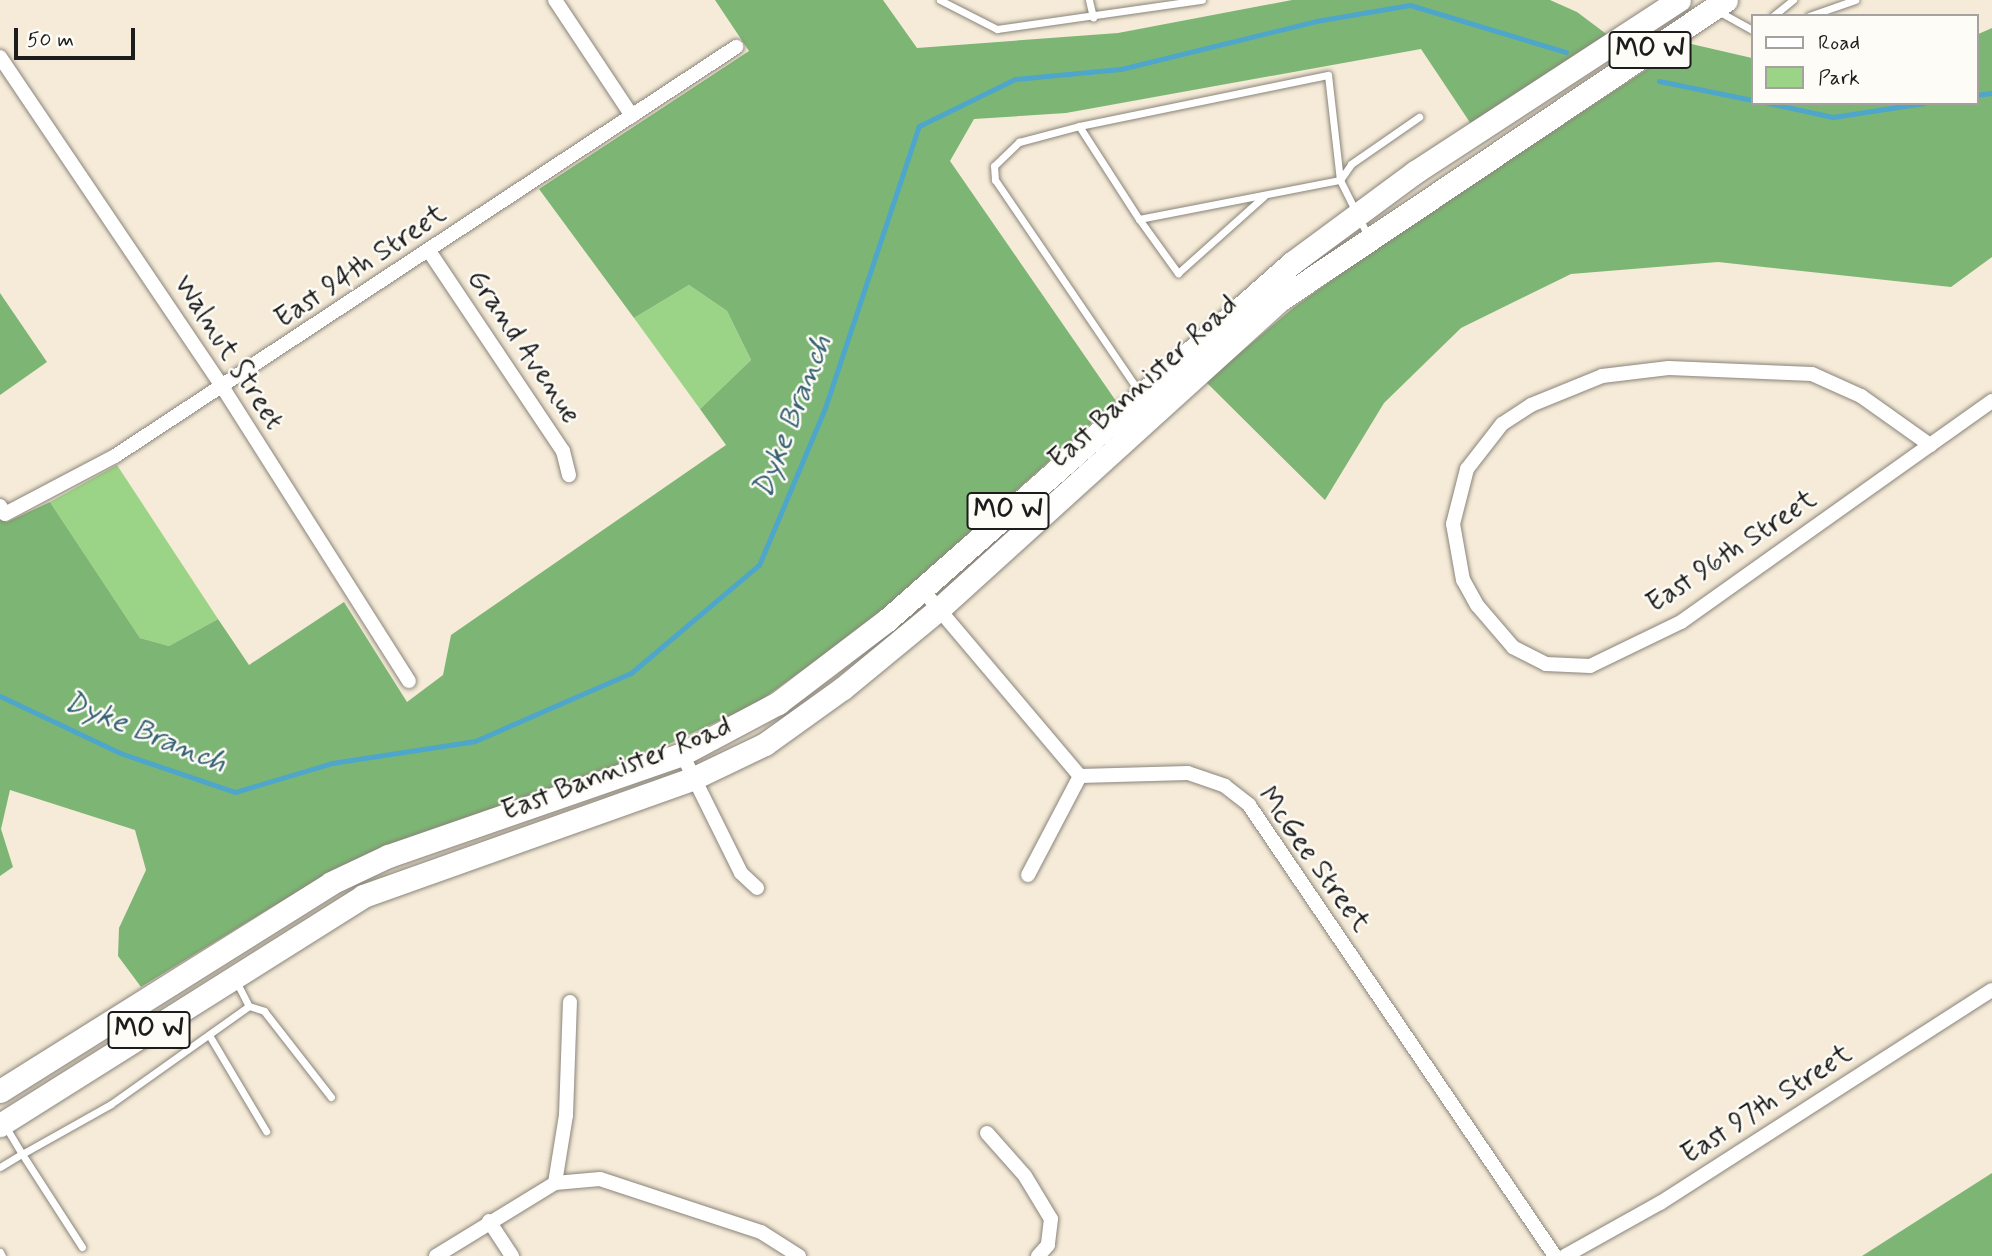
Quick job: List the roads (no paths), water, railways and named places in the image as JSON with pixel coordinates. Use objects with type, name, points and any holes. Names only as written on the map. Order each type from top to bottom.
[{"type":"main road","name":"East Bannister Road","points":[[0,1091],[277,914],[388,856],[682,754],[778,703],[921,588],[1292,262],[1356,215],[1679,0]]},
{"type":"main road","name":"East Bannister Road","points":[[233,976],[363,896],[692,779],[765,744],[843,688],[940,608],[1281,299],[1716,3]]},
{"type":"main road","name":"MO W","points":[[1,1122],[233,976]]},
{"type":"street","points":[[555,0],[632,116]]},
{"type":"street","name":"East 94th Street","points":[[2,510],[115,456],[223,388],[736,47]]},
{"type":"street","name":"Walnut Street","points":[[0,57],[223,388],[409,681]]},
{"type":"street","name":"Grand Avenue","points":[[429,251],[564,451],[569,475]]},
{"type":"street","name":"East 96th Street","points":[[1930,445],[1861,397],[1812,374],[1669,368],[1602,376],[1531,405],[1482,444],[1457,496],[1453,524],[1457,559],[1477,605],[1513,647],[1546,664],[1590,666],[1681,622],[1992,401]]},
{"type":"street","points":[[921,588],[1080,776],[1028,875]]},
{"type":"street","points":[[682,754],[692,779],[741,873],[757,888]]},
{"type":"street","name":"McGee Street","points":[[1080,776],[1188,773],[1224,786],[1249,805],[1555,1256]]},
{"type":"street","name":"East 97th Street","points":[[1565,1256],[1660,1203],[1992,990]]},
{"type":"street","points":[[555,1183],[566,1115],[570,1002]]},
{"type":"street","points":[[987,1133],[1025,1176],[1051,1219],[1048,1244],[1038,1256]]},
{"type":"street","points":[[436,1256],[489,1221],[555,1183],[600,1179],[761,1232],[799,1256]]},
{"type":"street","points":[[489,1221],[512,1256]]},
{"type":"lane","points":[[940,0],[997,29],[1093,18],[1202,0]]},
{"type":"lane","points":[[1089,0],[1093,18]]},
{"type":"lane","points":[[1776,14],[1793,0]]},
{"type":"lane","points":[[1827,13],[1855,0]]},
{"type":"lane","points":[[1716,3],[1750,28]]},
{"type":"lane","points":[[1140,393],[995,180],[994,166],[1019,142],[1079,126],[1328,75],[1340,180],[1370,239]]},
{"type":"lane","points":[[1139,219],[1340,180],[1351,164],[1419,117]]},
{"type":"lane","points":[[1079,126],[1139,219],[1178,272],[1266,195]]},
{"type":"lane","points":[[233,976],[249,1006],[264,1011],[331,1097]]},
{"type":"lane","points":[[0,1167],[111,1104],[249,1006]]},
{"type":"lane","points":[[209,1035],[267,1132]]},
{"type":"lane","points":[[1,1122],[82,1247]]},
{"type":"waterway","name":"Dyke Branch","points":[[0,696],[120,753],[235,792],[332,763],[475,741],[631,673],[759,565],[825,408],[919,126],[1015,79],[1121,69],[1316,21],[1410,5],[1566,52]]},
{"type":"waterway","name":"Dyke Branch","points":[[1659,81],[1750,100]]},
{"type":"waterway","name":"Dyke Branch","points":[[1978,95],[1992,93]]},
{"type":"waterway","name":"Dyke Branch","points":[[1777,105],[1833,117],[1911,105]]}]
